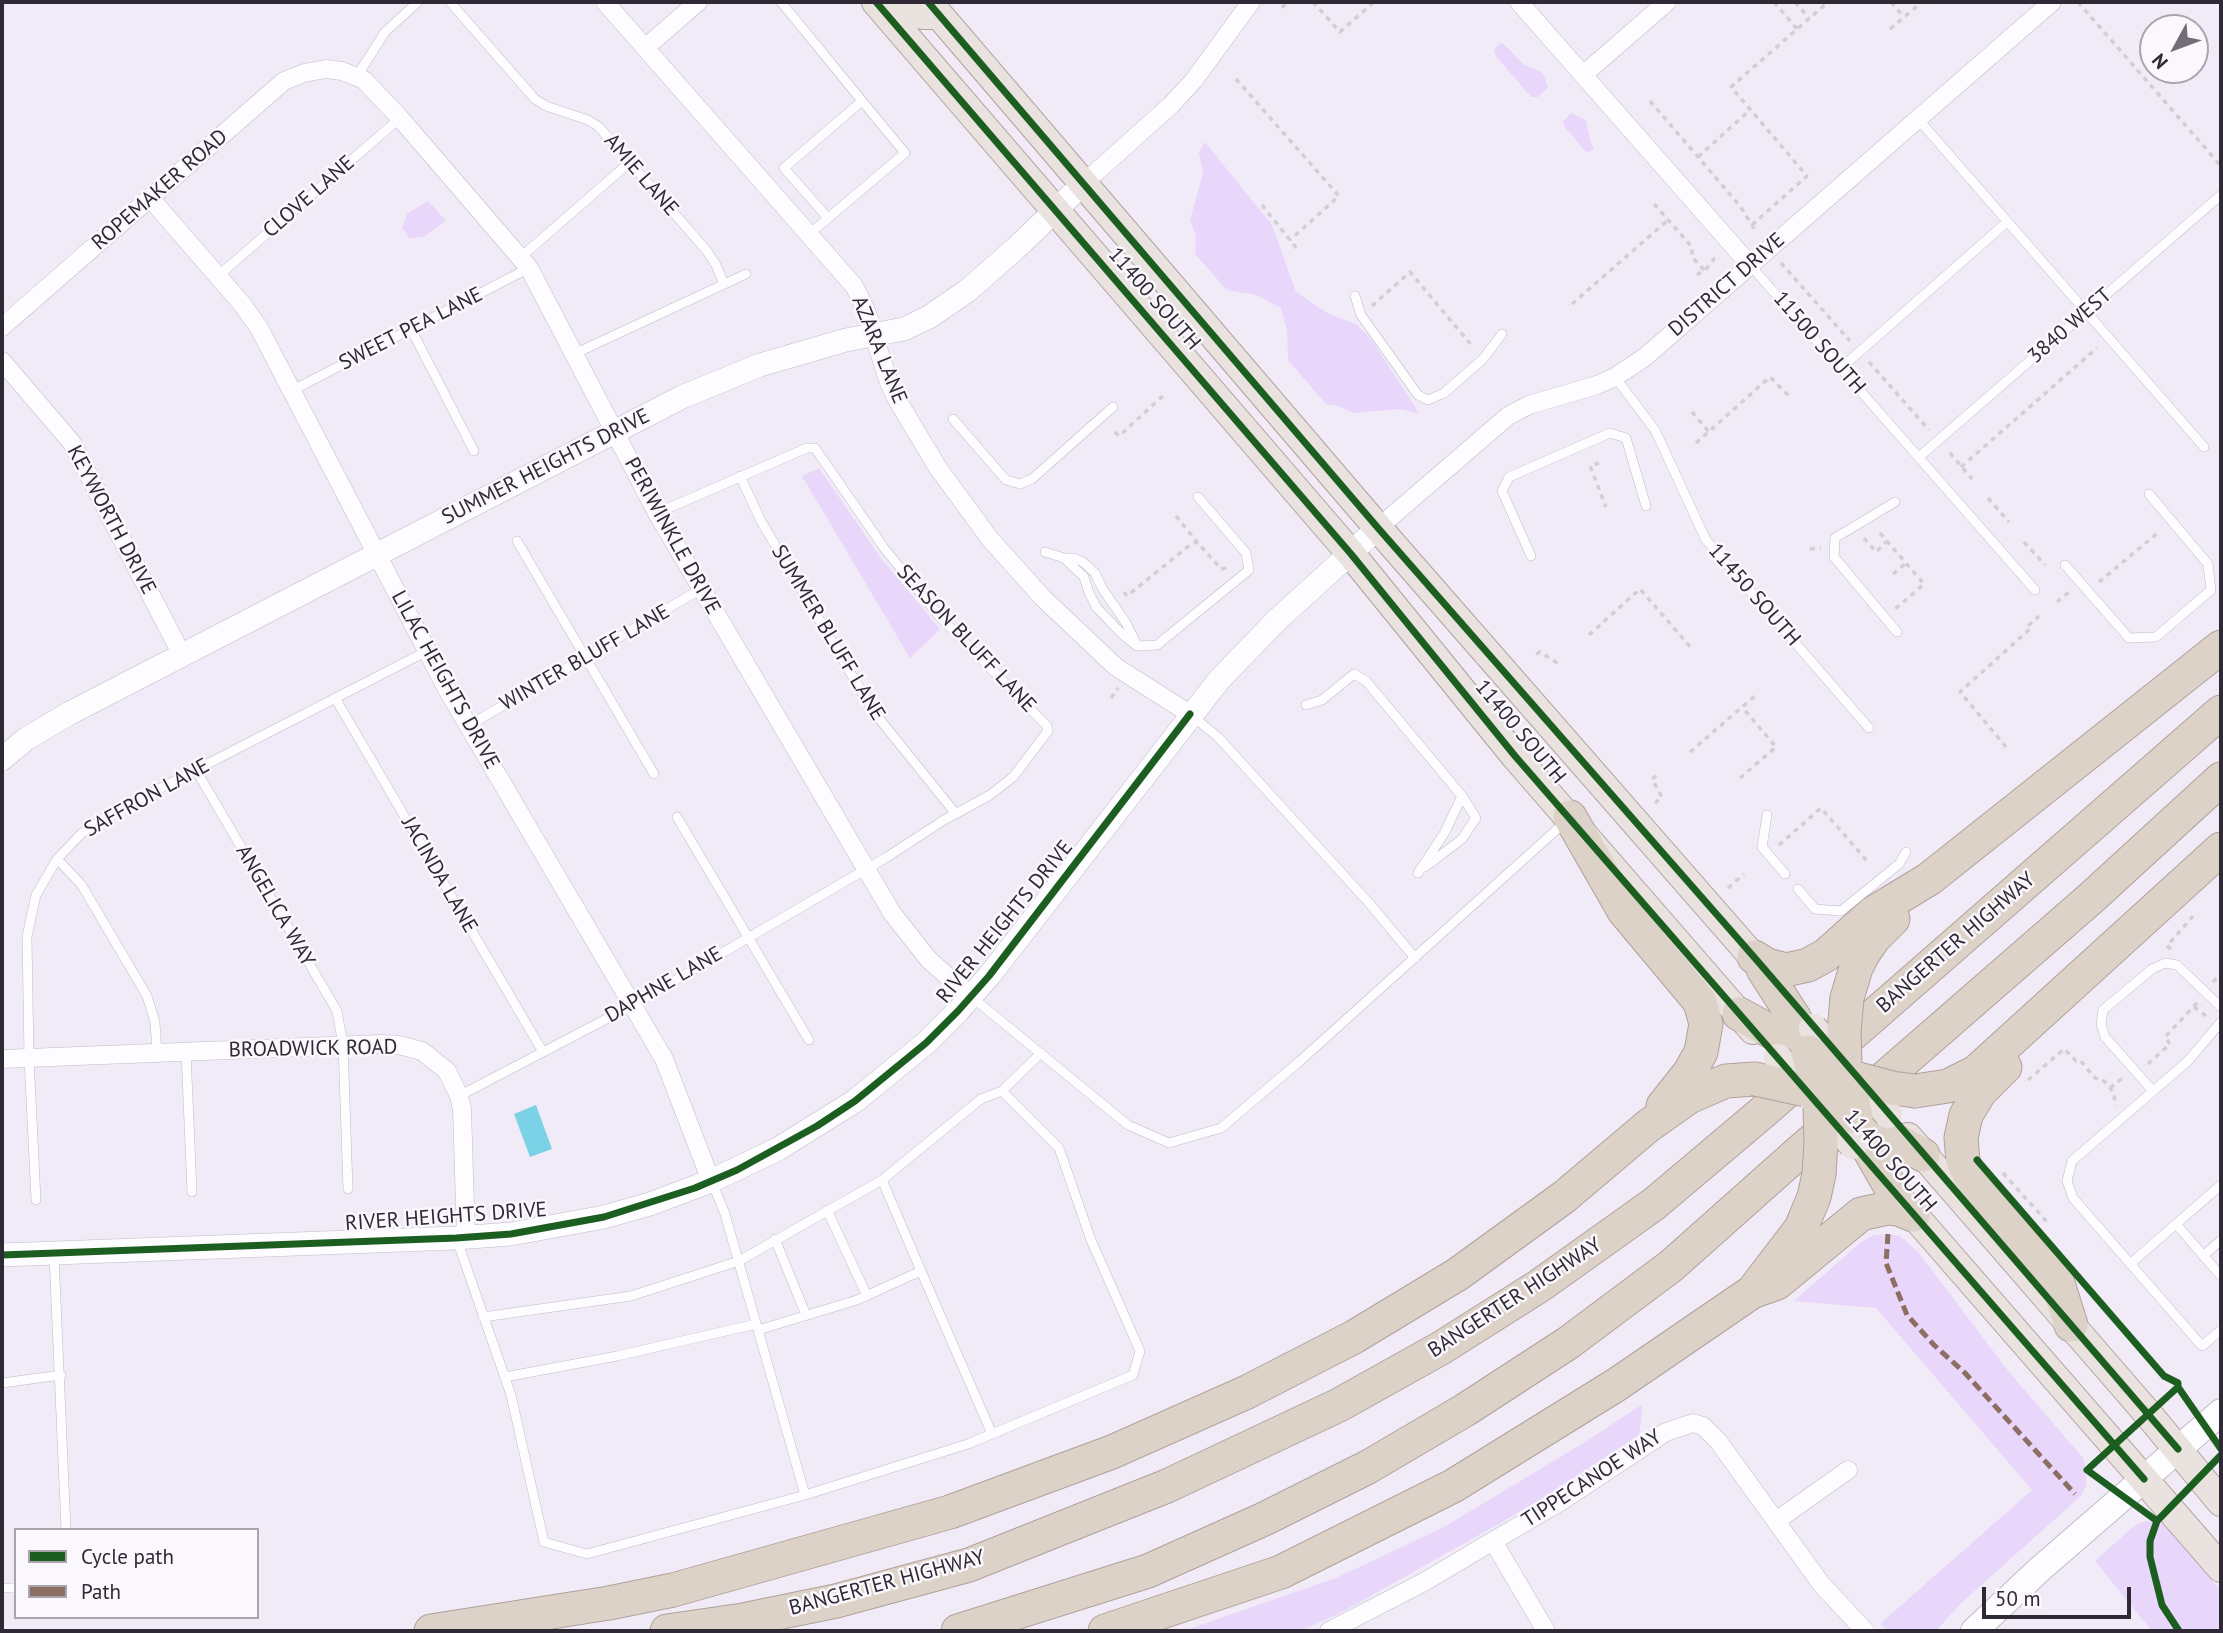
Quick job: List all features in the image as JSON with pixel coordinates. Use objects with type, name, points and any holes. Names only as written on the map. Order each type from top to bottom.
[{"type":"highway","points":[[1758,963],[1786,970],[1808,965],[1826,955],[1873,913],[1930,879],[2221,647]]},
{"type":"highway","name":"BANGERTER HIGHWAY","points":[[667,1631],[743,1620],[836,1601],[969,1565],[1179,1480],[1339,1405],[1441,1348],[1539,1286],[1654,1204],[2221,712]]},
{"type":"highway","points":[[958,1631],[1148,1571],[1264,1520],[1422,1436],[1568,1343],[1671,1266],[2090,899],[2221,779]]},
{"type":"highway","points":[[1570,817],[1623,911],[1685,982],[1700,1002],[1704,1015],[1704,1042],[1697,1061],[1648,1126]]},
{"type":"highway","points":[[1740,1014],[1792,1050],[1892,1088],[1915,1091],[1948,1086],[1976,1072],[2221,849]]},
{"type":"highway","points":[[1105,1631],[1281,1572],[1452,1486],[1616,1385],[1752,1292],[1777,1283],[1861,1214],[1888,1208],[1898,1209],[1904,1204],[1870,1130],[1849,1072],[1843,1032],[1847,998],[1856,968],[1867,947],[1930,879]]},
{"type":"highway","points":[[1752,1292],[1801,1228],[1814,1197],[1821,1143],[1814,1097],[1792,1050],[1785,1002],[1758,963]]},
{"type":"highway","points":[[2049,1006],[2006,1066],[1972,1103],[1963,1126],[1961,1148],[1969,1174],[2056,1277],[2071,1325]]},
{"type":"highway","points":[[431,1631],[597,1605],[685,1587],[950,1512],[1112,1452],[1189,1419],[1354,1337],[1458,1274],[1564,1197],[1648,1126],[1689,1097],[1792,1050]]},
{"type":"highway","points":[[1792,1050],[1814,1097],[1870,1130],[1923,1155]]},
{"type":"main road","name":"11400 SOUTH","points":[[876,2],[1350,554],[1515,756],[1740,1014]]},
{"type":"main road","points":[[903,2],[922,15],[934,9]]},
{"type":"main road","name":"11400 SOUTH","points":[[934,9],[1378,528],[1758,963]]},
{"type":"main road","name":"11400 SOUTH","points":[[1923,1155],[2221,1502]]},
{"type":"main road","name":"11400 SOUTH","points":[[1904,1204],[2221,1568]]},
{"type":"main road","points":[[1974,1631],[2040,1569],[2221,1412]]},
{"type":"street","name":"AZARA LANE","points":[[605,2],[854,286],[875,334],[888,380],[902,408],[938,468],[990,539],[1051,606],[1116,667],[1190,714]]},
{"type":"street","points":[[645,48],[698,2]]},
{"type":"street","points":[[1084,183],[1171,105],[1194,80],[1251,2]]},
{"type":"street","name":"11500 SOUTH","points":[[1519,2],[1750,265]]},
{"type":"street","points":[[1583,75],[1667,2]]},
{"type":"street","name":"DISTRICT DRIVE","points":[[1378,528],[1508,416],[1529,405],[1597,385],[1615,377],[1644,357],[1918,119],[2042,5]]},
{"type":"street","name":"PERIWINKLE DRIVE","points":[[326,69],[357,76],[370,85],[525,262],[657,513],[892,913],[916,945],[971,997]]},
{"type":"street","name":"ROPEMAKER ROAD","points":[[2,327],[284,82],[304,72],[326,69]]},
{"type":"street","name":"SUMMER HEIGHTS DRIVE","points":[[2,760],[48,725],[614,432],[720,380],[802,352],[904,329],[942,309],[1024,242],[1084,183]]},
{"type":"street","name":"LILAC HEIGHTS DRIVE","points":[[150,198],[251,316],[293,390],[468,726],[664,1059],[711,1181]]},
{"type":"street","name":"KEYWORTH DRIVE","points":[[2,361],[72,443],[182,656]]},
{"type":"street","name":"RIVER HEIGHTS DRIVE","points":[[2,1255],[461,1238],[558,1227],[650,1204],[711,1181],[778,1149],[855,1101],[926,1043],[971,997],[1190,714],[1250,646],[1378,528]]},
{"type":"street","name":"BROADWICK ROAD","points":[[2,1059],[343,1045],[399,1045],[422,1051],[447,1071],[459,1096],[461,1238]]},
{"type":"street","name":"TIPPECANOE WAY","points":[[1329,1631],[1423,1582],[1560,1502],[1666,1432],[1693,1423],[1703,1426],[1718,1441],[1822,1585],[1865,1631]]},
{"type":"street","points":[[1776,1521],[1849,1470]]},
{"type":"street","points":[[1493,1541],[1546,1631]]},
{"type":"lane","points":[[357,76],[385,32],[418,2]]},
{"type":"lane","name":"AMIE LANE","points":[[450,2],[535,99],[546,106],[594,123],[707,251],[724,284]]},
{"type":"lane","points":[[782,2],[905,153],[808,235]]},
{"type":"lane","points":[[828,218],[784,168],[862,101]]},
{"type":"lane","name":"CLOVE LANE","points":[[219,276],[400,118]]},
{"type":"lane","points":[[1918,119],[2204,447]]},
{"type":"lane","name":"SWEET PEA LANE","points":[[293,390],[411,329],[525,262],[630,162]]},
{"type":"lane","name":"3840 WEST","points":[[1919,457],[2221,195]]},
{"type":"lane","points":[[1841,368],[2007,222]]},
{"type":"lane","name":"11500 SOUTH","points":[[1750,265],[2035,590]]},
{"type":"lane","points":[[574,354],[746,274]]},
{"type":"lane","points":[[1355,296],[1361,315],[1422,398],[1435,399],[1444,393],[1483,359],[1502,334]]},
{"type":"lane","points":[[411,329],[474,451]]},
{"type":"lane","name":"11450 SOUTH","points":[[1615,377],[1655,430],[1706,540],[1869,728]]},
{"type":"lane","points":[[953,419],[1006,480],[1020,484],[1031,479],[1113,407]]},
{"type":"lane","points":[[1531,556],[1502,491],[1509,477],[1609,433],[1626,438],[1646,506]]},
{"type":"lane","name":"SEASON BLUFF LANE","points":[[740,476],[811,447],[818,451],[884,548],[939,616],[1048,729]]},
{"type":"lane","points":[[657,513],[740,476]]},
{"type":"lane","name":"SUMMER BLUFF LANE","points":[[740,476],[761,521],[873,711],[956,814]]},
{"type":"lane","points":[[2065,565],[2129,638],[2156,637],[2184,614],[2211,590],[2208,564],[2148,494]]},
{"type":"lane","points":[[1064,558],[1084,577],[1097,608],[1123,635],[1137,646],[1157,645],[1249,570],[1245,553],[1198,497]]},
{"type":"lane","points":[[1895,502],[1835,538],[1835,557],[1897,632]]},
{"type":"lane","points":[[517,541],[654,774]]},
{"type":"lane","points":[[1045,552],[1074,558],[1095,573],[1137,646]]},
{"type":"lane","name":"WINTER BLUFF LANE","points":[[468,726],[701,589]]},
{"type":"lane","name":"SAFFRON LANE","points":[[36,1200],[29,1058],[27,936],[36,895],[57,859],[68,845],[96,822],[427,651]]},
{"type":"lane","points":[[1306,705],[1322,701],[1354,674],[1366,681],[1462,796],[1476,818],[1462,839],[1418,873],[1445,832],[1462,796]]},
{"type":"lane","name":"JACINDA LANE","points":[[335,698],[543,1052]]},
{"type":"lane","points":[[1190,714],[1218,737],[1369,903],[1415,958]]},
{"type":"lane","name":"DAPHNE LANE","points":[[459,1096],[632,1005],[1006,784],[1047,734],[1048,729]]},
{"type":"lane","name":"ANGELICA WAY","points":[[196,770],[337,1011],[343,1045],[348,1189]]},
{"type":"lane","points":[[1767,815],[1762,847],[1785,874]]},
{"type":"lane","points":[[677,817],[809,1040]]},
{"type":"lane","points":[[971,997],[1128,1125],[1169,1143],[1220,1128],[1415,958],[1570,817]]},
{"type":"lane","points":[[1798,889],[1815,909],[1841,911],[1899,864],[1906,852]]},
{"type":"lane","points":[[57,859],[81,884],[147,996],[155,1022],[157,1053]]},
{"type":"lane","points":[[2153,1091],[2105,1037],[2101,1024],[2103,1010],[2152,969],[2165,963],[2177,965],[2221,1007]]},
{"type":"lane","points":[[2221,1022],[2188,1061],[2072,1161],[2067,1181],[2073,1198],[2202,1346],[2221,1330]]},
{"type":"lane","points":[[186,1052],[192,1192]]},
{"type":"lane","points":[[483,1317],[631,1296],[739,1261],[882,1180],[981,1099],[1002,1091],[1041,1053]]},
{"type":"lane","points":[[461,1238],[483,1317],[511,1395],[544,1542],[587,1554],[806,1496],[968,1444],[1133,1375],[1140,1352],[1091,1240],[1059,1148],[1002,1091]]},
{"type":"lane","points":[[882,1180],[992,1434]]},
{"type":"lane","points":[[711,1181],[725,1214],[806,1496]]},
{"type":"lane","points":[[2130,1264],[2221,1185]]},
{"type":"lane","points":[[827,1210],[867,1296]]},
{"type":"lane","points":[[2176,1224],[2221,1276]]},
{"type":"lane","points":[[775,1239],[806,1315]]},
{"type":"lane","points":[[2203,1256],[2221,1240]]},
{"type":"lane","points":[[54,1253],[66,1528]]},
{"type":"lane","points":[[505,1377],[806,1315],[867,1296],[920,1271]]},
{"type":"lane","points":[[2,1382],[61,1375]]},
{"type":"path","points":[[1282,8],[1287,2]]},
{"type":"path","points":[[1313,2],[1340,32],[1374,2]]},
{"type":"path","points":[[1774,2],[1797,29]]},
{"type":"path","points":[[1795,2],[1809,18]]},
{"type":"path","points":[[1752,225],[1807,176],[1731,87],[1828,2]]},
{"type":"path","points":[[1891,2],[1905,17]]},
{"type":"path","points":[[1890,29],[1922,2]]},
{"type":"path","points":[[2078,2],[2221,166]]},
{"type":"path","points":[[1236,79],[1339,196],[1290,240]]},
{"type":"path","points":[[1650,101],[1740,205],[1757,233]]},
{"type":"path","points":[[1698,157],[1750,110]]},
{"type":"path","points":[[1654,204],[1692,247],[1692,257],[1704,270]]},
{"type":"path","points":[[1262,205],[1298,250]]},
{"type":"path","points":[[1572,304],[1668,220]]},
{"type":"path","points":[[1697,275],[1720,251]]},
{"type":"path","points":[[1370,308],[1410,272],[1483,359]]},
{"type":"path","points":[[1961,467],[2096,348]]},
{"type":"path","points":[[1696,443],[1770,377],[1789,396]]},
{"type":"path","points":[[1115,432],[1119,436],[1164,395]]},
{"type":"path","points":[[1692,412],[1709,432]]},
{"type":"path","points":[[1950,453],[1972,479]]},
{"type":"path","points":[[1599,463],[1590,466],[1606,507]]},
{"type":"path","points":[[1988,498],[2009,522]]},
{"type":"path","points":[[1176,516],[1222,569],[1239,564]]},
{"type":"path","points":[[2092,588],[2163,528]]},
{"type":"path","points":[[1880,533],[1924,584],[1889,614]]},
{"type":"path","points":[[1857,543],[1863,538],[1876,552],[1888,541]]},
{"type":"path","points":[[1119,587],[1128,596],[1189,545],[1197,542]]},
{"type":"path","points":[[2024,542],[2045,565]]},
{"type":"path","points":[[1810,549],[1825,547]]},
{"type":"path","points":[[1893,573],[1906,563]]},
{"type":"path","points":[[1589,635],[1640,589],[1692,649]]},
{"type":"path","points":[[2057,601],[2072,589]]},
{"type":"path","points":[[2006,747],[1960,692],[2031,628],[2029,625],[2039,616]]},
{"type":"path","points":[[1536,654],[1540,652],[1559,664]]},
{"type":"path","points":[[1690,752],[1756,695]]},
{"type":"path","points":[[1740,778],[1776,747],[1742,707]]},
{"type":"path","points":[[1655,803],[1662,797],[1652,779],[1658,775]]},
{"type":"path","points":[[1779,845],[1821,808],[1868,862]]},
{"type":"path","points":[[1728,888],[1744,874]]},
{"type":"path","points":[[2217,979],[2221,983]]},
{"type":"path","points":[[2143,1068],[2170,1044],[2165,1037],[2198,1002]]},
{"type":"path","points":[[2025,1083],[2064,1049],[2076,1061],[2080,1060],[2095,1078],[2102,1079],[2114,1093],[2115,1106]]},
{"type":"path","points":[[2110,1088],[2129,1073]]},
{"type":"path","points":[[2001,1171],[2048,1223]]},
{"type":"shaded area","points":[[1500,43],[1524,65],[1543,73],[1548,87],[1538,97],[1531,97],[1496,56],[1494,50]]},
{"type":"shaded area","points":[[1571,113],[1586,120],[1594,148],[1590,152],[1585,151],[1564,126],[1563,121]]},
{"type":"shaded area","points":[[1205,142],[1272,225],[1296,292],[1327,313],[1357,325],[1371,339],[1419,413],[1398,409],[1354,413],[1326,404],[1288,360],[1287,331],[1281,308],[1256,295],[1227,290],[1195,254],[1196,236],[1190,220],[1203,173],[1199,152]]},
{"type":"shaded area","points":[[428,201],[446,221],[423,237],[409,238],[402,228],[407,214]]},
{"type":"shaded area","points":[[819,468],[880,557],[940,629],[910,658],[802,476]]},
{"type":"shaded area","points":[[1874,1235],[1900,1236],[1919,1253],[2009,1372],[2083,1458],[2086,1468],[2086,1485],[2082,1495],[1960,1604],[1936,1631],[1888,1631],[1880,1624],[2032,1490],[1876,1308],[1794,1301],[1861,1242]]},
{"type":"shaded area","points":[[1643,1404],[1639,1435],[1553,1492],[1340,1613],[1300,1631],[1183,1631],[1336,1578],[1444,1527]]},
{"type":"shaded area","points":[[2145,1521],[2168,1526],[2221,1591],[2221,1631],[2152,1631],[2095,1561],[2134,1526]]},
{"type":"water","points":[[536,1105],[552,1149],[530,1157],[514,1114]]},
{"type":"marked path","points":[[1888,1234],[1886,1263],[1907,1315],[1934,1345],[1965,1373],[2075,1494]]},
{"type":"cycle path","points":[[876,2],[1351,554],[1515,756],[2144,1479]]},
{"type":"cycle path","points":[[928,2],[1378,528],[1754,957],[2178,1449]]},
{"type":"cycle path","points":[[2,1255],[511,1234],[604,1217],[695,1188],[737,1170],[817,1126],[855,1101],[926,1043],[958,1011],[989,976],[1190,714]]},
{"type":"cycle path","points":[[1977,1160],[2164,1376],[2178,1383],[2178,1387]]},
{"type":"cycle path","points":[[2221,1449],[2178,1387],[2087,1470],[2157,1521],[2221,1455]]},
{"type":"cycle path","points":[[2157,1521],[2150,1541],[2150,1557],[2162,1605],[2179,1631]]}]
